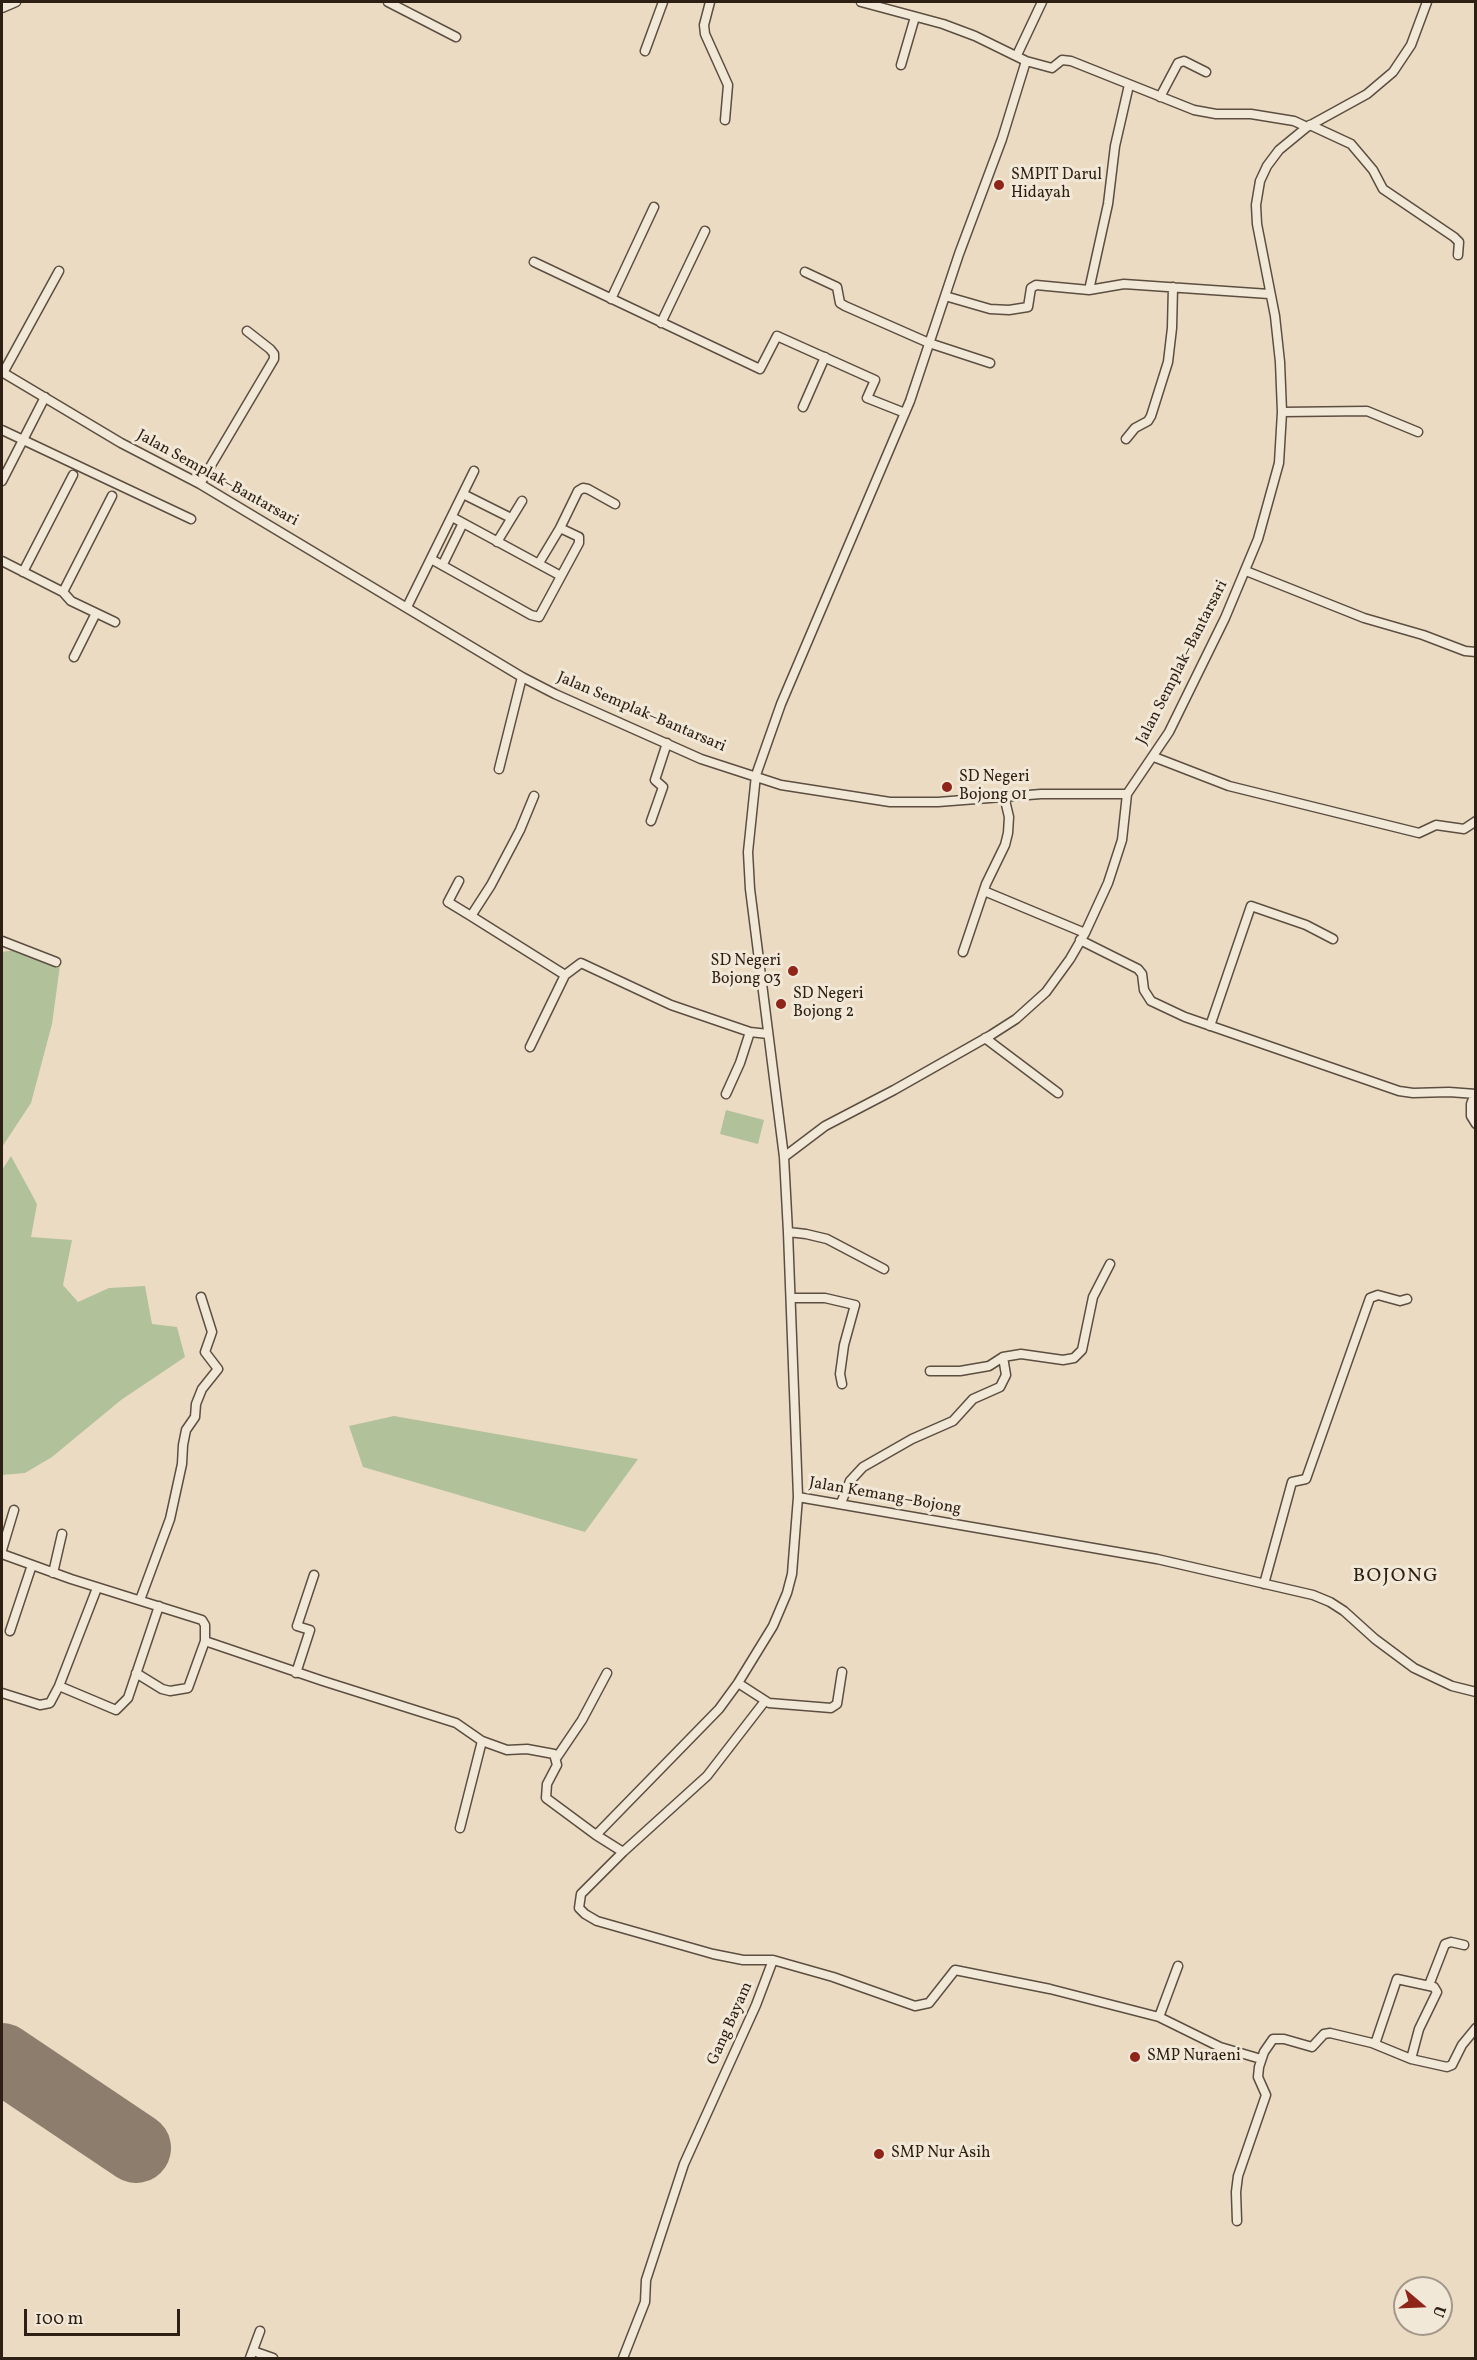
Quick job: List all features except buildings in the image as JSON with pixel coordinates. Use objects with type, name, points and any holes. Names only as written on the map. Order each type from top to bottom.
[{"type":"street","points":[[2,8],[16,2]]},
{"type":"street","points":[[388,2],[456,37]]},
{"type":"street","points":[[645,51],[663,2]]},
{"type":"street","points":[[710,2],[705,16],[705,34],[726,76],[728,85],[725,120]]},
{"type":"street","points":[[861,2],[975,36],[1026,61],[1052,68],[1062,60],[1071,60],[1194,110],[1216,114],[1251,114],[1294,121],[1309,126],[1351,144],[1373,170],[1383,189],[1455,237],[1459,242],[1458,255]]},
{"type":"street","points":[[1017,56],[1042,2]]},
{"type":"street","name":"Jalan Semplak–Bantarsari","points":[[2,372],[121,443],[200,484],[522,677],[700,759],[756,775],[781,785],[890,802],[979,800],[1005,795],[1127,794],[1154,757],[1179,712],[1246,571],[1261,530],[1276,475],[1282,412],[1275,316],[1257,224],[1256,205],[1260,181],[1279,150],[1309,126],[1367,94],[1393,72],[1411,45],[1427,2]]},
{"type":"street","points":[[901,65],[915,17]]},
{"type":"street","name":"Jalan Kemang–Bojong","points":[[1026,61],[1002,139],[905,413],[785,693],[756,775],[748,852],[753,923],[784,1157],[798,1497],[1157,1559],[1291,1589],[1330,1602],[1414,1668],[1452,1686],[1476,1692]]},
{"type":"street","points":[[1160,97],[1178,63],[1184,61],[1206,72]]},
{"type":"street","points":[[1089,290],[1108,204],[1115,146],[1129,85]]},
{"type":"street","points":[[611,299],[654,207]]},
{"type":"street","points":[[662,322],[705,231]]},
{"type":"street","points":[[534,262],[760,369],[777,336],[875,380],[867,398],[905,413]]},
{"type":"street","points":[[2,372],[59,271]]},
{"type":"street","points":[[805,272],[837,287],[842,305],[929,343],[990,363]]},
{"type":"street","points":[[945,296],[990,309],[1009,310],[1028,307],[1034,286],[1089,290],[1124,284],[1269,294]]},
{"type":"street","points":[[1126,439],[1135,428],[1148,422],[1168,362],[1173,287]]},
{"type":"street","points":[[200,484],[274,359],[274,354],[270,349],[247,331]]},
{"type":"street","points":[[803,407],[825,357]]},
{"type":"street","points":[[2,481],[45,397]]},
{"type":"street","points":[[1282,412],[1367,411],[1418,432]]},
{"type":"street","points":[[2,430],[191,519]]},
{"type":"street","points":[[407,607],[474,471]]},
{"type":"street","points":[[23,572],[73,475]]},
{"type":"street","points":[[539,563],[578,491],[583,488],[615,504]]},
{"type":"street","points":[[463,494],[511,518]]},
{"type":"street","points":[[63,592],[112,496]]},
{"type":"street","points":[[497,542],[522,501]]},
{"type":"street","points":[[452,517],[561,576]]},
{"type":"street","points":[[443,564],[463,523]]},
{"type":"street","points":[[431,558],[536,617],[540,615],[580,540],[579,537],[560,528]]},
{"type":"street","points":[[2,561],[63,592],[71,602],[115,622]]},
{"type":"street","points":[[1246,571],[1364,618],[1423,635],[1465,651],[1476,652]]},
{"type":"street","points":[[74,657],[96,613]]},
{"type":"street","points":[[499,769],[522,677]]},
{"type":"street","points":[[651,821],[663,787],[655,780],[667,743]]},
{"type":"street","points":[[1154,757],[1229,786],[1419,833],[1436,825],[1464,829],[1476,821]]},
{"type":"street","points":[[784,1157],[825,1126],[894,1090],[1016,1019],[1046,992],[1070,959],[1082,937],[1116,862],[1122,840],[1127,794]]},
{"type":"street","points":[[963,952],[984,891],[1008,833],[1009,818],[1005,795]]},
{"type":"street","points":[[471,916],[510,849],[534,796]]},
{"type":"street","points":[[459,881],[448,902],[565,975]]},
{"type":"street","points":[[984,891],[1082,937],[1138,969],[1142,974],[1147,997],[1154,1004],[1210,1026],[1405,1092],[1475,1094],[1471,1104],[1471,1116],[1476,1124]]},
{"type":"street","points":[[1210,1026],[1251,906],[1306,925],[1333,939]]},
{"type":"street","points":[[2,941],[56,962]]},
{"type":"street","points":[[530,1047],[565,975],[581,963],[670,1005],[750,1032],[768,1034]]},
{"type":"street","points":[[726,1094],[740,1063],[750,1032]]},
{"type":"street","points":[[985,1038],[1058,1093]]},
{"type":"street","points":[[788,1233],[827,1239],[884,1269]]},
{"type":"street","points":[[930,1371],[960,1371],[989,1366],[1003,1356],[1021,1354],[1063,1360],[1074,1358],[1082,1350],[1093,1297],[1110,1264]]},
{"type":"street","points":[[1263,1584],[1292,1482],[1306,1479],[1370,1298],[1378,1295],[1400,1301],[1407,1299]]},
{"type":"street","points":[[140,1600],[170,1519],[186,1430],[195,1417],[196,1404],[202,1389],[218,1369],[205,1352],[212,1332],[201,1297]]},
{"type":"street","points":[[791,1298],[825,1298],[855,1305],[844,1345],[840,1374],[842,1384]]},
{"type":"street","points":[[841,1503],[850,1481],[863,1467],[912,1438],[953,1420],[973,1399],[1000,1387],[1006,1375],[1003,1356]]},
{"type":"street","points":[[596,1835],[719,1709],[773,1626],[787,1593],[792,1574],[798,1497]]},
{"type":"street","points":[[14,1510],[2,1552],[53,1573],[202,1620],[205,1625],[205,1641],[188,1688],[170,1691],[162,1689],[136,1673]]},
{"type":"street","points":[[53,1573],[62,1534]]},
{"type":"street","points":[[10,1631],[32,1565]]},
{"type":"street","points":[[296,1673],[310,1630],[297,1626],[314,1575]]},
{"type":"street","points":[[2,1693],[46,1705],[54,1698],[97,1587]]},
{"type":"street","points":[[59,1686],[116,1710],[128,1698],[159,1606]]},
{"type":"street","points":[[205,1641],[296,1673],[456,1723],[482,1741],[507,1750],[549,1752],[556,1757]]},
{"type":"street","points":[[738,1683],[765,1701],[784,1705],[834,1708],[837,1704],[842,1672]]},
{"type":"street","points":[[606,1673],[582,1720],[556,1757],[557,1765],[547,1784],[546,1798],[622,1852],[707,1776],[765,1701]]},
{"type":"street","points":[[460,1828],[482,1741]]},
{"type":"street","name":"Gang Bayam","points":[[622,1852],[581,1894],[579,1908],[585,1914],[597,1921],[713,1954],[743,1960],[773,1960],[756,2005],[684,2164],[648,2273],[645,2302],[623,2358]]},
{"type":"street","points":[[1429,1985],[1445,1944],[1451,1942],[1464,1945]]},
{"type":"street","points":[[773,1960],[833,1977],[915,2006],[929,2002],[956,1970],[1050,1989],[1159,2017],[1220,2047],[1261,2059]]},
{"type":"street","points":[[1159,2017],[1178,1966]]},
{"type":"street","points":[[1375,2044],[1397,1979],[1437,1988],[1419,2029],[1411,2059]]},
{"type":"street","points":[[1237,2222],[1238,2176],[1266,2095],[1258,2077],[1261,2059],[1268,2045],[1276,2038],[1312,2047],[1324,2034],[1330,2033],[1375,2044],[1411,2059],[1450,2066],[1462,2045],[1476,2028]]},
{"type":"street","points":[[260,2331],[251,2355],[273,2358]]},
{"type":"green space","points":[[27,948],[61,958],[52,1024],[31,1103],[2,1147],[2,952]]},
{"type":"green space","points":[[726,1110],[764,1120],[758,1144],[720,1134]]},
{"type":"green space","points":[[11,1156],[37,1204],[31,1237],[72,1240],[63,1285],[78,1302],[109,1288],[145,1286],[152,1324],[177,1327],[185,1357],[121,1400],[52,1457],[25,1473],[2,1475],[2,1170]]},
{"type":"green space","points":[[394,1416],[638,1459],[585,1532],[363,1467],[349,1426]]},
{"type":"runway","points":[[2,2058],[136,2148]]},
{"type":"place","name":"SMPIT Darul Hidayah","points":[[999,185]]},
{"type":"place","name":"SD Negeri Bojong 01","points":[[947,787]]},
{"type":"place","name":"SD Negeri Bojong 03","points":[[793,971]]},
{"type":"place","name":"SD Negeri Bojong 2","points":[[781,1004]]},
{"type":"place","name":"SMP Nuraeni","points":[[1135,2057]]},
{"type":"place","name":"SMP Nur Asih","points":[[879,2154]]},
{"type":"district","name":"BOJONG","points":[[1396,1577]]}]
